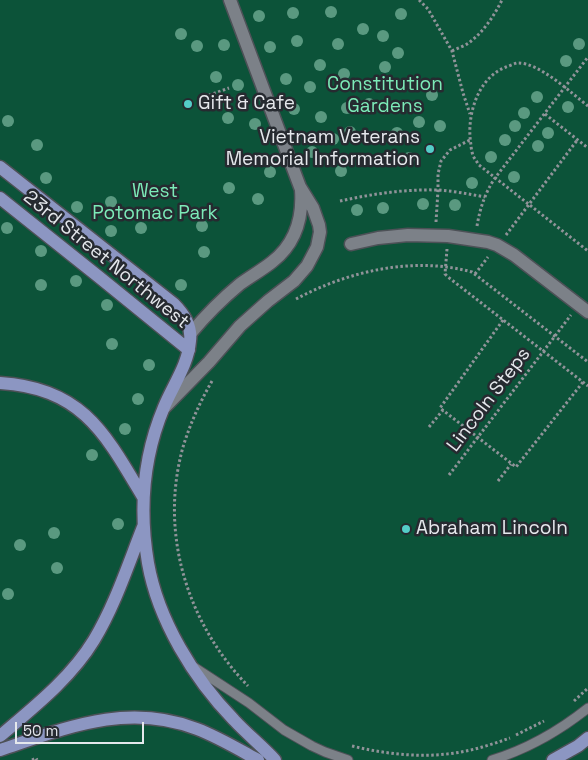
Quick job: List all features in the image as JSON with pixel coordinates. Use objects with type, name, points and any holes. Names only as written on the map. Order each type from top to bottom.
[{"type":"main road","name":"23rd Street Northwest","points":[[0,167],[174,304],[185,318],[191,333]]},
{"type":"main road","name":"23rd Street Northwest","points":[[0,198],[189,350]]},
{"type":"main road","points":[[191,333],[189,350],[153,436],[149,452],[143,497],[143,526],[148,564],[159,601],[172,634],[191,665],[223,708],[274,760]]},
{"type":"main road","points":[[0,383],[18,384],[35,388],[75,406],[93,422],[110,443],[143,497]]},
{"type":"main road","points":[[4,732],[29,712],[84,655],[102,625],[143,526]]},
{"type":"main road","points":[[0,750],[59,730],[95,721],[125,717],[167,721],[197,729],[258,760]]},
{"type":"main road","points":[[553,760],[588,738]]},
{"type":"street","points":[[164,408],[209,362],[240,326],[264,304],[294,281],[308,266],[319,241],[319,225],[313,208],[300,187],[230,0]]},
{"type":"street","points":[[191,333],[204,317],[226,296],[286,249],[296,233],[300,216],[302,201],[300,187]]},
{"type":"street","points":[[351,244],[378,238],[408,235],[442,236],[488,242],[514,255],[588,312]]},
{"type":"lane","points":[[191,665],[249,703],[284,730],[312,746],[348,760]]},
{"type":"lane","points":[[492,760],[509,755],[541,740],[588,708]]},
{"type":"path","points":[[419,0],[428,9],[452,51],[471,115]]},
{"type":"path","points":[[452,51],[470,42],[482,31],[495,14],[502,0]]},
{"type":"path","points":[[475,239],[485,197],[495,178],[588,57]]},
{"type":"path","points":[[588,106],[548,74],[532,66],[516,63],[499,70],[486,81],[475,100],[469,135],[473,155],[479,166],[588,251]]},
{"type":"path","points":[[204,97],[229,88]]},
{"type":"path","points":[[545,114],[588,148]]},
{"type":"path","points":[[470,140],[450,150],[441,160],[438,174],[445,274],[588,386]]},
{"type":"path","points":[[529,204],[578,140]]},
{"type":"path","points":[[340,201],[372,194],[409,190],[438,190],[485,197]]},
{"type":"path","points":[[291,302],[339,279],[376,269],[416,265],[456,268],[472,272],[588,362]]},
{"type":"path","points":[[502,320],[440,408],[512,464],[516,467],[583,382]]},
{"type":"path","name":"Lincoln Steps","points":[[449,475],[551,341]]},
{"type":"path","points":[[216,376],[200,404],[183,448],[176,495],[177,542],[188,588],[207,631],[219,651],[254,691]]},
{"type":"path","points":[[429,427],[443,410]]},
{"type":"path","points":[[498,481],[512,464]]},
{"type":"path","points":[[572,702],[588,688]]},
{"type":"path","points":[[350,746],[397,755],[444,755],[505,740],[552,717]]},
{"type":"green space","points":[[0,0],[588,0],[588,760],[0,760]]},
{"type":"place","name":"Gift & Cafe","points":[[188,104]]},
{"type":"place","name":"Vietnam Veterans Memorial Information","points":[[430,149]]},
{"type":"place","name":"Abraham Lincoln","points":[[406,529]]},
{"type":"park label","name":"Constitution Gardens","points":[[385,96]]},
{"type":"park label","name":"West Potomac Park","points":[[155,203]]}]
